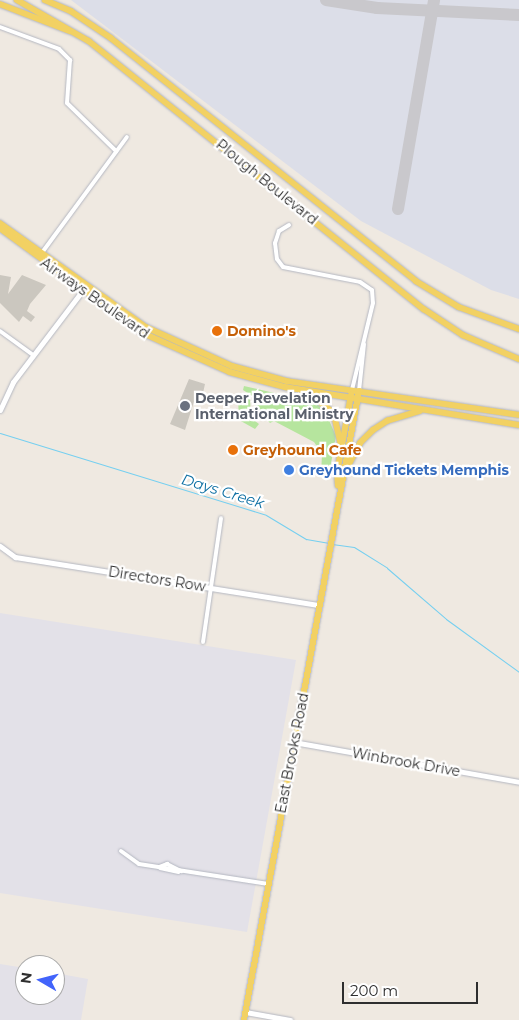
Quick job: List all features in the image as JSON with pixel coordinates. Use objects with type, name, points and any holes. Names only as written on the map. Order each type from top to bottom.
[{"type":"main road","name":"Plough Boulevard","points":[[17,0],[90,41],[424,309],[463,335],[519,359]]},
{"type":"main road","name":"Plough Boulevard","points":[[45,0],[71,11],[155,73],[416,281],[459,308],[519,329]]},
{"type":"main road","points":[[54,0],[71,11]]},
{"type":"main road","points":[[0,4],[44,18],[90,41]]},
{"type":"main road","name":"Airways Boulevard","points":[[0,222],[142,333],[187,355],[306,390],[519,425]]},
{"type":"main road","name":"Airways Boulevard","points":[[0,228],[40,255]]},
{"type":"main road","name":"Airways Boulevard","points":[[279,382],[356,391],[519,415]]},
{"type":"main road","points":[[306,390],[334,413],[341,447]]},
{"type":"main road","name":"East Brooks Road","points":[[244,1020],[326,559],[338,486],[341,447],[351,398],[356,391]]},
{"type":"main road","name":"East Brooks Road","points":[[338,486],[344,475],[358,399],[356,391]]},
{"type":"main road","points":[[344,475],[360,443],[373,430],[396,417],[425,410]]},
{"type":"street","points":[[0,27],[59,49],[70,60],[67,103],[116,151]]},
{"type":"street","points":[[40,255],[127,137]]},
{"type":"street","name":"East Brooks Road","points":[[289,225],[277,236],[277,259],[290,270],[353,281],[372,290],[356,391]]},
{"type":"street","points":[[0,410],[12,382],[84,289]]},
{"type":"street","points":[[0,331],[32,354]]},
{"type":"street","points":[[203,642],[221,518]]},
{"type":"street","name":"Directors Row","points":[[0,546],[15,557],[318,605]]},
{"type":"street","name":"Winbrook Drive","points":[[293,742],[519,782]]},
{"type":"street","points":[[122,850],[134,863],[159,868],[170,873],[181,871]]},
{"type":"street","points":[[159,868],[167,864],[181,871],[268,884]]},
{"type":"street","points":[[245,1012],[290,1020]]},
{"type":"shaded area","points":[[71,0],[519,0],[519,299],[491,290],[361,221]]},
{"type":"shaded area","points":[[0,613],[296,660],[247,932],[0,893]]},
{"type":"shaded area","points":[[0,964],[15,966],[15,1005],[65,1005],[65,975],[88,979],[81,1020],[0,1020]]},
{"type":"green space","points":[[244,386],[313,402],[324,409],[336,436],[328,480],[321,475],[322,454],[314,442],[274,421],[270,423],[263,415],[262,419],[257,416],[254,397],[243,390]]},
{"type":"green space","points":[[244,394],[250,399],[251,418],[259,424],[255,429],[239,420],[238,398]]},
{"type":"building","points":[[0,275],[11,277],[8,294],[22,275],[46,285],[30,304],[27,311],[35,317],[31,322],[23,316],[19,322],[0,303]]},
{"type":"building","name":"Deeper Revelation International Ministry","points":[[189,379],[205,384],[203,393],[197,392],[185,430],[170,424]]},
{"type":"waterway","name":"Days Creek","points":[[0,433],[266,515],[306,539],[328,543]]},
{"type":"waterway","name":"Days Creek","points":[[332,544],[354,547],[387,568],[446,619],[519,672]]},
{"type":"taxiway","points":[[326,0],[377,8],[519,15]]},
{"type":"taxiway","points":[[398,209],[434,0]]},
{"type":"place","name":"Domino's","points":[[217,331]]},
{"type":"place","name":"Deeper Revelation International Ministry","points":[[185,406]]},
{"type":"place","name":"Greyhound Cafe","points":[[233,450]]},
{"type":"place","name":"Greyhound Tickets Memphis","points":[[289,470]]}]
